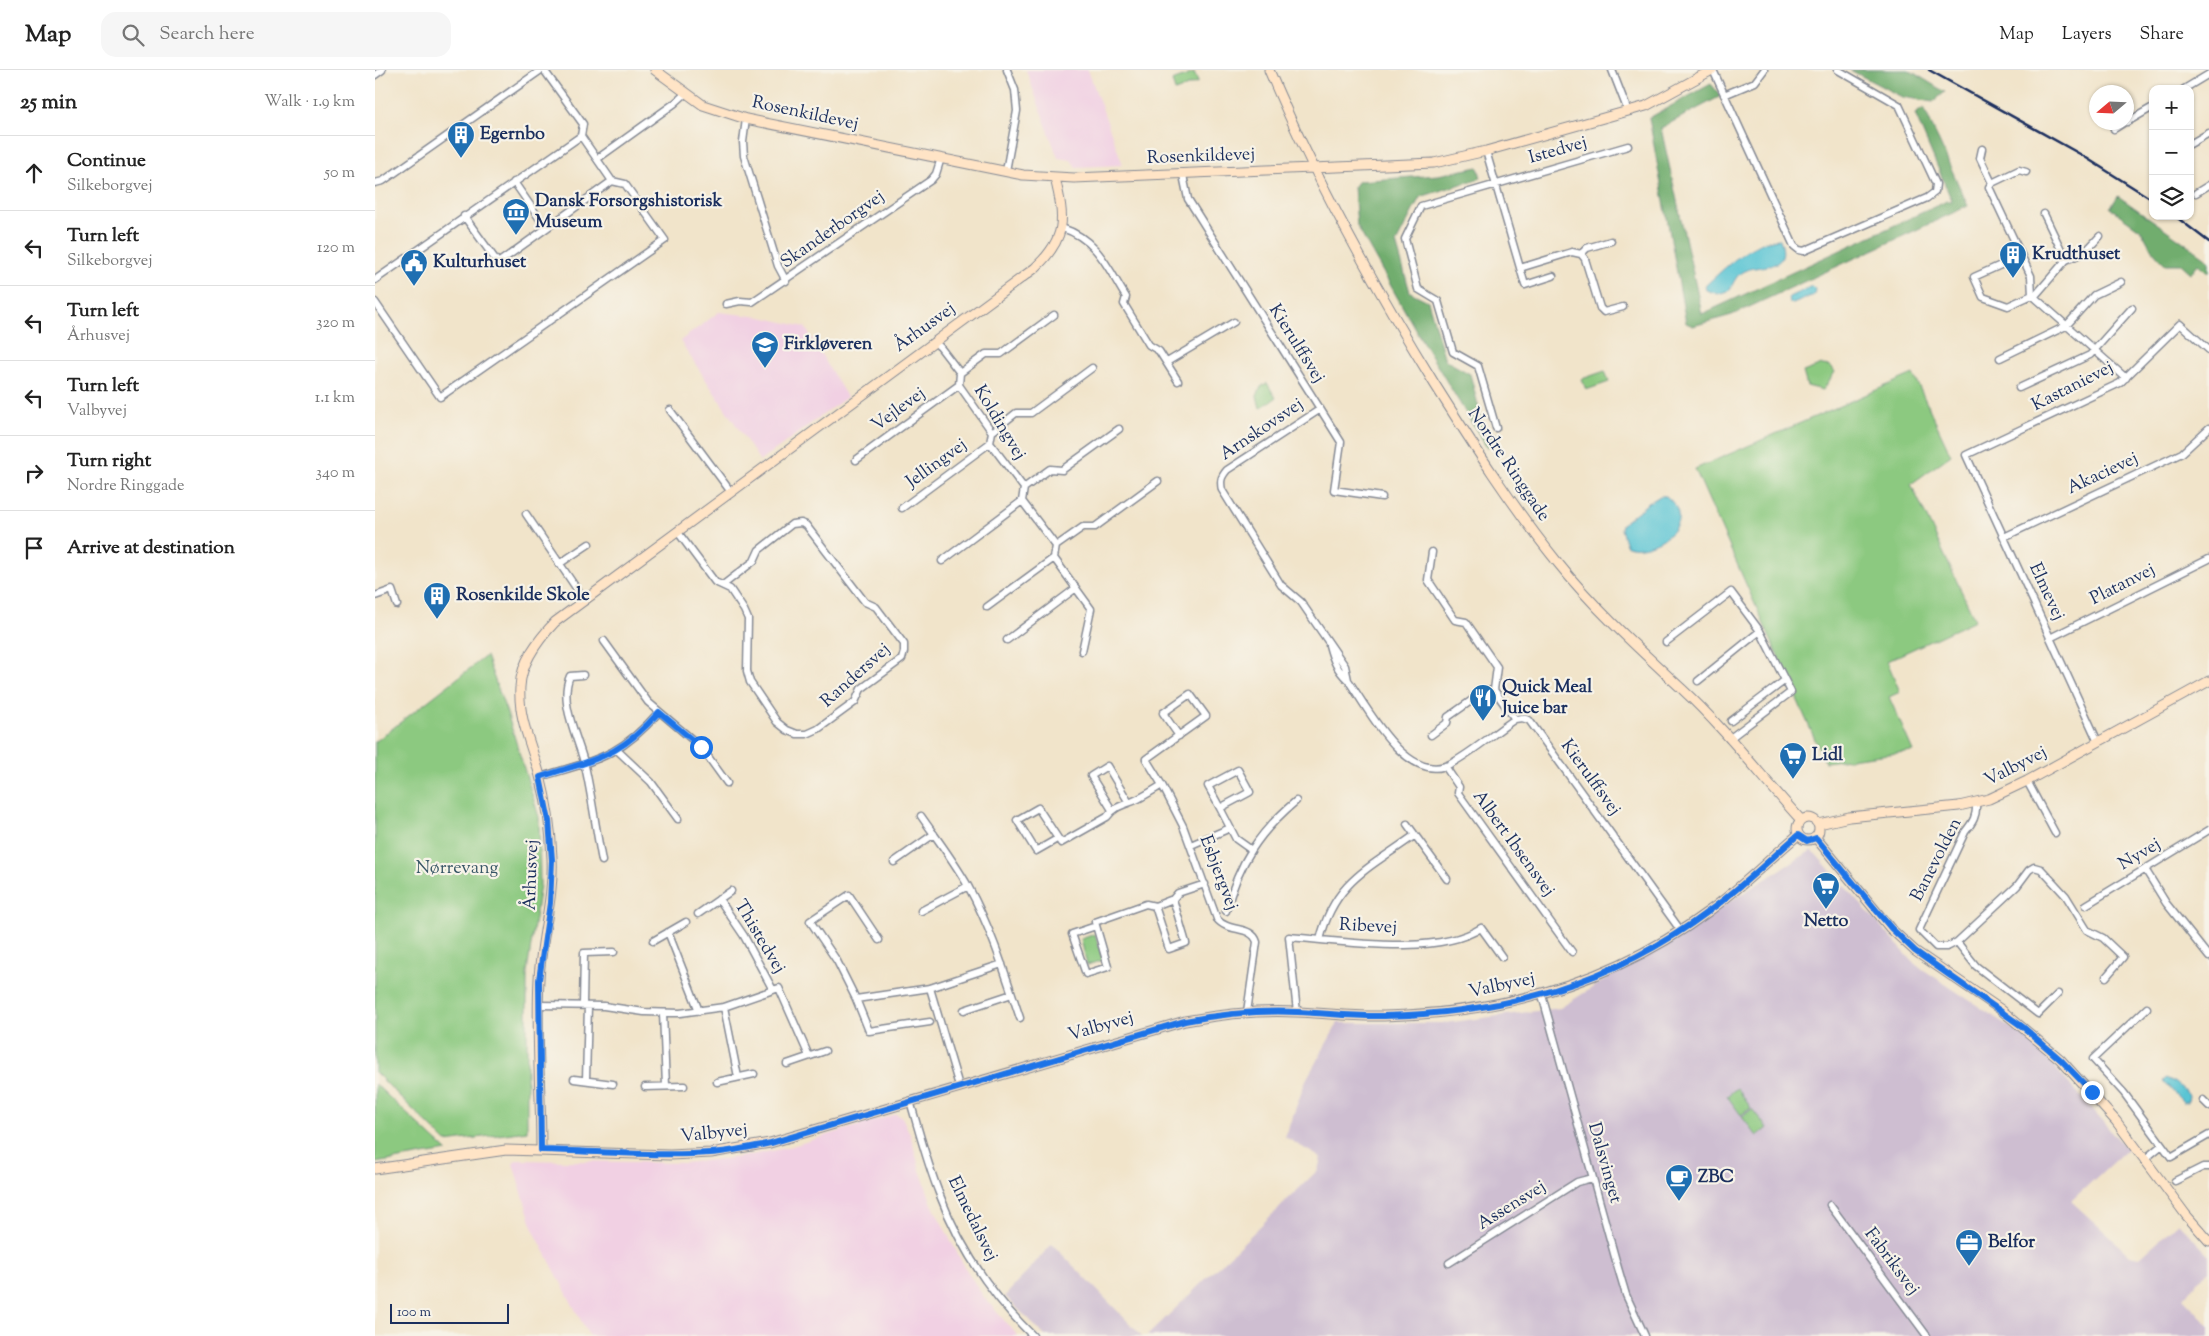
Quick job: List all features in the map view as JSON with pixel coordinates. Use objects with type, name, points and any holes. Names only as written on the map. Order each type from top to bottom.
[{"type":"street","points":[[375,75],[382,70]]},
{"type":"street","points":[[375,183],[383,181],[542,70],[583,124],[581,136],[612,181],[625,184],[665,240],[440,396],[375,302]]},
{"type":"street","name":"Rosenkildevej","points":[[655,70],[686,94],[714,110],[746,119],[1006,171],[1055,178],[1183,175],[1435,163],[1486,151],[1628,111],[1660,100],[1713,70]]},
{"type":"street","points":[[1006,171],[1017,111],[1015,90],[1007,70]]},
{"type":"street","name":"Nordre Ringgade","points":[[1269,70],[1313,169],[1404,333],[1472,443],[1517,510],[1559,564],[1601,610],[1683,690],[1801,820]]},
{"type":"street","points":[[1612,70],[1628,111]]},
{"type":"street","points":[[1713,70],[1794,246],[1804,251],[1927,198],[1935,192],[1936,184],[1899,105],[1838,70]]},
{"type":"street","points":[[1724,95],[1755,82],[1764,70]]},
{"type":"street","points":[[2191,85],[2209,74]]},
{"type":"street","points":[[597,159],[686,94]]},
{"type":"street","points":[[2134,118],[2149,109]]},
{"type":"street","points":[[746,119],[743,142],[744,156],[778,266],[786,281]]},
{"type":"street","points":[[2194,142],[2209,133]]},
{"type":"street","points":[[375,280],[463,216],[581,136]]},
{"type":"street","name":"Istedvej","points":[[1496,428],[1478,366],[1453,352],[1438,301],[1418,289],[1405,239],[1421,206],[1628,146]]},
{"type":"street","points":[[1982,149],[1980,158],[1991,183],[1989,187],[2031,276],[2033,296],[2126,378]]},
{"type":"street","points":[[1486,151],[1525,285],[1553,276]]},
{"type":"street","name":"Skanderborgvej","points":[[726,304],[740,301],[752,302],[786,281],[931,180],[936,174],[941,158]]},
{"type":"street","points":[[1991,183],[2019,170],[2026,172]]},
{"type":"street","name":"Kierulffsvej","points":[[1183,175],[1188,199],[1319,410],[1341,442],[1334,490],[1382,498]]},
{"type":"street","name":"Århusvej","points":[[541,1150],[539,1005],[541,956],[550,903],[552,860],[549,821],[540,777],[523,722],[520,704],[520,686],[524,667],[533,649],[555,622],[1035,268],[1053,249],[1062,228],[1061,204],[1055,178]]},
{"type":"street","points":[[463,216],[498,263],[612,181]]},
{"type":"street","points":[[514,182],[546,228]]},
{"type":"street","points":[[2196,193],[2209,185]]},
{"type":"street","points":[[2044,214],[2066,260]]},
{"type":"street","points":[[1062,228],[1082,237],[1095,248],[1126,297],[1124,304],[1149,345],[1159,351],[1179,381]]},
{"type":"street","points":[[2021,256],[1974,277],[1983,297],[2008,306],[2033,296],[2066,260],[2085,252],[2100,236]]},
{"type":"street","points":[[1581,254],[1587,248],[1611,241]]},
{"type":"street","points":[[1521,268],[1572,252],[1581,254],[1585,258],[1600,308],[1604,312],[1623,307]]},
{"type":"street","points":[[2000,358],[2066,326],[2094,295],[2121,282]]},
{"type":"street","points":[[2019,388],[2096,350],[2132,308]]},
{"type":"street","points":[[960,373],[986,354],[1001,354],[1054,316]]},
{"type":"street","points":[[1167,362],[1234,322]]},
{"type":"street","name":"Kastanievej","points":[[1966,455],[2120,384],[2180,324],[2209,350]]},
{"type":"street","name":"Koldingvej","points":[[934,342],[940,346],[960,373],[959,385],[992,432],[990,443],[1024,488]]},
{"type":"street","points":[[992,432],[1016,413],[1031,413],[1092,368]]},
{"type":"street","name":"Vejlevej","points":[[856,460],[959,385]]},
{"type":"street","points":[[670,410],[731,492]]},
{"type":"street","name":"Arnskovsvej","points":[[1319,410],[1227,470],[1220,482],[1222,490],[1281,585],[1301,602],[1345,666],[1348,680],[1398,750],[1415,763],[1426,766],[1445,766]]},
{"type":"street","name":"Akacievej","points":[[2004,537],[2182,453],[2209,428]]},
{"type":"street","points":[[942,561],[1022,501],[1024,488],[1050,469],[1062,470],[1119,429]]},
{"type":"street","name":"Jellingvej","points":[[902,508],[990,443]]},
{"type":"street","name":"Elmevej","points":[[1966,455],[2098,742]]},
{"type":"street","points":[[987,608],[1054,558],[1056,546],[1083,527],[1095,527],[1158,481]]},
{"type":"street","points":[[1022,501],[1056,546]]},
{"type":"street","points":[[526,514],[585,601]]},
{"type":"street","name":"Randersvej","points":[[677,531],[715,582],[730,589],[744,610],[748,619],[747,671],[750,682],[777,722],[797,734],[807,734],[819,729],[855,702],[861,689],[902,658],[904,644],[876,607],[862,599],[806,525],[801,523],[792,524],[759,550],[754,561],[723,585]]},
{"type":"street","points":[[559,564],[589,544]]},
{"type":"street","points":[[1431,735],[1447,723],[1448,717],[1485,691],[1494,690],[1497,667],[1466,622],[1455,620],[1428,580],[1432,552]]},
{"type":"street","points":[[1054,558],[1091,609],[1082,651]]},
{"type":"street","name":"Platanvej","points":[[2050,638],[2209,558]]},
{"type":"street","points":[[1007,640],[1076,588]]},
{"type":"street","points":[[375,596],[392,590],[397,605]]},
{"type":"street","points":[[1666,642],[1731,592],[1760,632],[1791,692],[1729,739]]},
{"type":"street","points":[[1698,681],[1760,632]]},
{"type":"street","points":[[604,641],[648,702],[701,747],[727,783]]},
{"type":"street","points":[[583,675],[570,676],[566,684],[572,727],[584,764],[602,861]]},
{"type":"street","points":[[1731,721],[1785,681]]},
{"type":"street","name":"Valbyvej","points":[[1819,824],[1849,817],[1976,803],[2003,793],[2027,781],[2209,681]]},
{"type":"street","name":"Kierulffsvej","points":[[1494,690],[1515,719],[1529,720],[1681,931]]},
{"type":"street","points":[[1190,694],[1206,716],[1179,736],[1163,713],[1190,694]]},
{"type":"street","points":[[540,777],[584,764],[617,750],[642,731],[659,712]]},
{"type":"street","points":[[1445,766],[1452,764],[1515,719]]},
{"type":"street","name":"Esbjergvej","points":[[1179,736],[1145,760],[1162,785],[1191,845],[1215,916],[1220,922],[1249,932],[1256,938],[1247,1012]]},
{"type":"street","points":[[617,750],[651,782],[678,819]]},
{"type":"street","points":[[1112,810],[1091,776],[1107,766],[1128,801]]},
{"type":"street","name":"Albert Ibsensvej","points":[[1445,766],[1459,787],[1458,793],[1572,952]]},
{"type":"street","points":[[1220,808],[1250,792],[1238,770],[1208,786],[1236,839],[1251,849]]},
{"type":"street","points":[[2027,781],[2055,833]]},
{"type":"street","points":[[1057,839],[1036,852],[1017,820],[1038,808],[1061,843],[1107,817],[1112,810],[1128,801],[1135,801],[1162,785]]},
{"type":"street","points":[[1226,911],[1232,887],[1251,849],[1277,817],[1297,801]]},
{"type":"street","name":"Banevolden","points":[[1957,942],[1947,948],[1935,947],[1919,930],[1965,832],[1977,814],[1976,803]]},
{"type":"street","points":[[921,816],[968,886],[984,917],[1002,964],[1019,1018]]},
{"type":"street","points":[[1811,818],[1819,824],[1820,831],[1816,838],[1807,841],[1798,835],[1797,828],[1801,820],[1811,818]]},
{"type":"street","points":[[1407,824],[1447,879]]},
{"type":"street","points":[[1191,845],[1230,828]]},
{"type":"street","name":"Nyvej","points":[[2086,905],[2209,830]]},
{"type":"street","points":[[894,862],[934,834]]},
{"type":"street","points":[[1320,940],[1326,918],[1334,901],[1344,888],[1415,835]]},
{"type":"street","name":"Valbyvej","points":[[375,1169],[499,1151],[541,1150],[670,1154],[737,1150],[771,1143],[1151,1029],[1185,1021],[1247,1012],[1381,1016],[1445,1014],[1542,995],[1603,973],[1681,931],[1722,901],[1798,835]]},
{"type":"street","points":[[1816,838],[1891,928],[1915,951],[2000,1009],[2061,1060],[2092,1092],[2186,1215],[2209,1241]]},
{"type":"street","points":[[2058,994],[2038,1014],[1976,966],[1965,955],[1957,942],[2017,886],[2029,870],[2034,868],[2041,869],[2066,896],[2087,930],[2103,938],[2123,957],[2105,977]]},
{"type":"street","points":[[2145,869],[2165,903],[2209,957]]},
{"type":"street","points":[[1096,926],[1073,934],[1086,974],[1109,967],[1095,922],[1146,904],[1155,906],[1173,900],[1178,893],[1205,884]]},
{"type":"street","points":[[921,911],[968,886]]},
{"type":"street","name":"Thistedvej","points":[[698,914],[731,890]]},
{"type":"street","points":[[879,940],[849,895],[810,921],[837,961],[869,1031],[930,1022]]},
{"type":"street","name":"Thistedvej","points":[[719,899],[744,936],[773,990]]},
{"type":"street","points":[[1155,906],[1169,949],[1187,943],[1173,900]]},
{"type":"street","points":[[653,941],[686,922]]},
{"type":"street","name":"Ribevej","points":[[1297,1012],[1289,938],[1373,944],[1429,943],[1461,938],[1481,928],[1503,957]]},
{"type":"street","points":[[669,932],[699,1011]]},
{"type":"street","points":[[586,1080],[583,953],[614,952]]},
{"type":"street","points":[[856,999],[930,988],[1002,964]]},
{"type":"street","name":"Thistedvej","points":[[539,1005],[585,1006],[663,1013],[699,1011],[724,1007],[779,988],[809,1056]]},
{"type":"street","points":[[930,988],[959,1086]]},
{"type":"street","points":[[964,1010],[1012,994]]},
{"type":"street","name":"Dalsvinget","points":[[1542,995],[1626,1295],[1645,1336]]},
{"type":"street","points":[[724,1007],[738,1077]]},
{"type":"street","points":[[2147,1008],[2093,1058],[2124,1093],[2171,1156],[2209,1135]]},
{"type":"street","points":[[663,1013],[665,1086]]},
{"type":"street","points":[[787,1064],[825,1051]]},
{"type":"street","points":[[717,1082],[754,1074]]},
{"type":"street","points":[[574,1079],[613,1084]]},
{"type":"street","points":[[645,1086],[684,1086]]},
{"type":"street","points":[[2203,1100],[2209,1106]]},
{"type":"street","name":"Elmedalsvej","points":[[910,1101],[939,1193],[956,1229],[977,1268],[1000,1300],[1033,1336]]},
{"type":"street","points":[[2145,1159],[2162,1145]]},
{"type":"street","points":[[2175,1182],[2203,1167],[2209,1167]]},
{"type":"street","name":"Assensvej","points":[[1449,1263],[1577,1182],[1592,1178]]},
{"type":"street","name":"Fabriksvej","points":[[1830,1205],[1927,1336]]},
{"type":"shaded area","points":[[1026,70],[1088,70],[1123,165],[1076,167],[1071,160],[1058,158]]},
{"type":"shaded area","name":"Firkløveren","points":[[719,312],[761,317],[805,327],[847,397],[760,461],[680,341]]},
{"type":"shaded area","points":[[1812,850],[1915,964],[2032,1042],[2127,1149],[2071,1201],[2130,1255],[2140,1257],[2178,1223],[2209,1255],[2209,1270],[2183,1298],[2209,1325],[2209,1336],[1147,1336],[1318,1170],[1321,1158],[1285,1137],[1306,1080],[1338,1023],[1445,1023],[1560,1008]]},
{"type":"shaded area","points":[[896,1114],[902,1117],[910,1134],[932,1204],[964,1266],[983,1296],[1018,1336],[589,1336],[534,1231],[513,1164],[516,1160],[684,1163],[741,1157],[786,1148]]},
{"type":"shaded area","points":[[1052,1244],[1142,1336],[1045,1336],[1005,1296]]},
{"type":"green space","points":[[1850,70],[1909,70],[1945,92],[1933,102],[1902,97]]},
{"type":"green space","points":[[1194,73],[1198,82],[1175,91],[1172,81]]},
{"type":"green space","points":[[1711,84],[1721,96],[1661,128],[1702,314],[1947,201],[1952,201],[1915,114],[1924,108],[1968,206],[1732,315],[1693,326],[1686,323],[1649,118]]},
{"type":"green space","points":[[1478,167],[1481,178],[1420,197],[1396,243],[1410,292],[1428,301],[1445,360],[1470,374],[1486,435],[1498,434],[1487,448],[1418,334],[1357,226],[1354,187],[1359,181],[1438,175]]},
{"type":"green space","points":[[2118,196],[2149,218],[2149,220],[2152,220],[2209,260],[2209,273],[2198,264],[2191,273],[2181,264],[2165,264],[2152,250],[2141,230],[2110,208]]},
{"type":"green space","points":[[1822,365],[1831,366],[1835,372],[1823,390],[1807,386],[1803,372]]},
{"type":"green space","points":[[1605,371],[1609,382],[1586,390],[1582,379]]},
{"type":"green space","points":[[1913,374],[1951,455],[1911,484],[1975,620],[1887,661],[1900,692],[1889,697],[1913,751],[1825,762],[1695,469]]},
{"type":"green space","points":[[1267,383],[1276,398],[1260,408],[1257,396],[1261,387]]},
{"type":"green space","name":"Nørrevang","points":[[486,656],[508,716],[539,817],[540,885],[527,972],[527,1131],[446,1142],[375,1072],[375,742]]},
{"type":"green space","points":[[1095,934],[1103,960],[1087,965],[1081,939]]},
{"type":"green space","points":[[375,1084],[447,1151],[375,1163]]},
{"type":"green space","points":[[1737,1088],[1751,1108],[1741,1115],[1727,1096]]},
{"type":"green space","points":[[1752,1109],[1767,1128],[1757,1136],[1742,1117]]},
{"type":"water","points":[[1780,239],[1783,250],[1779,262],[1742,272],[1735,279],[1730,290],[1718,294],[1706,290],[1705,286],[1739,256],[1759,244]]},
{"type":"water","points":[[1812,286],[1815,289],[1814,295],[1793,304],[1790,303],[1789,297]]},
{"type":"water","points":[[1660,496],[1666,496],[1676,507],[1678,518],[1675,528],[1657,543],[1634,547],[1626,545],[1621,529],[1622,524]]},
{"type":"water","points":[[2166,1078],[2176,1083],[2189,1095],[2188,1102],[2183,1102],[2163,1081]]},
{"type":"railway","points":[[1929,70],[2080,154],[2149,197]]},
{"type":"railway","points":[[2180,220],[2209,242]]},
{"type":"place","name":"Egernbo","points":[[461,159]]},
{"type":"place","name":"Dansk Forsorgshistorisk Museum","points":[[516,236]]},
{"type":"place","name":"Krudthuset","points":[[2013,279]]},
{"type":"place","name":"Kulturhuset","points":[[414,287]]},
{"type":"place","name":"Firkløveren","points":[[765,369]]},
{"type":"place","name":"Rosenkilde Skole","points":[[437,620]]},
{"type":"place","name":"Quick Meal Juice bar","points":[[1483,722]]},
{"type":"place","name":"Lidl","points":[[1793,780]]},
{"type":"place","name":"Netto","points":[[1826,910]]},
{"type":"place","name":"ZBC","points":[[1679,1202]]},
{"type":"place","name":"Belfor","points":[[1969,1267]]},
{"type":"route","points":[[701,747],[659,712],[642,731],[617,750],[584,764],[540,777],[549,821],[552,860],[550,903],[539,980],[541,1150],[670,1154],[737,1150],[771,1143],[1151,1029],[1185,1021],[1247,1012],[1269,1011],[1381,1016],[1445,1014],[1542,995],[1603,973],[1681,931],[1735,891],[1798,835],[1807,841],[1816,838],[1891,928],[1915,951],[2023,1027],[2061,1060],[2092,1092]]}]
